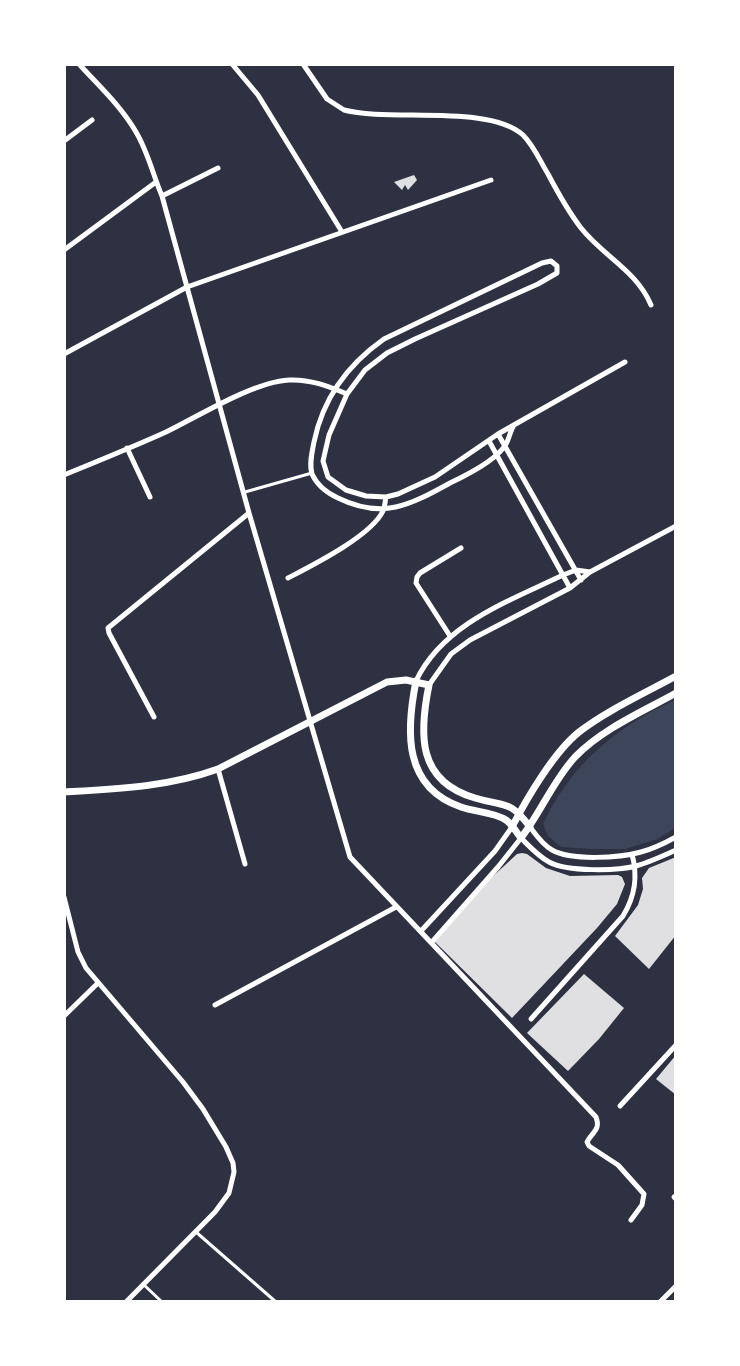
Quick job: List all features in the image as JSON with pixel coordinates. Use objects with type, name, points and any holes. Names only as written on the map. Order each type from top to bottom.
[{"type":"street","points":[[79,64],[124,114],[136,132],[162,196],[249,513],[350,857],[596,1117],[597,1131],[589,1138],[589,1146],[618,1165],[644,1194],[642,1205],[631,1220]]},
{"type":"street","points":[[232,64],[258,95],[342,232]]},
{"type":"street","points":[[303,64],[327,99],[344,110],[472,118],[502,122],[514,129],[530,143],[574,220],[594,243],[641,285],[651,305]]},
{"type":"street","points":[[64,141],[92,120]]},
{"type":"street","points":[[162,196],[218,168]]},
{"type":"street","points":[[64,354],[187,287],[491,180]]},
{"type":"street","points":[[64,250],[156,182]]},
{"type":"street","points":[[513,427],[505,446],[496,454],[464,476],[397,508],[384,510],[361,507],[333,495],[320,486],[312,473],[310,462],[325,405],[334,388],[352,365],[384,339],[542,263],[551,261],[557,266],[554,275],[538,285],[387,352],[364,370],[347,394],[329,435],[324,453],[324,470],[332,481],[346,490],[366,496],[386,497],[405,492],[435,477],[498,434],[625,363]]},
{"type":"street","points":[[64,475],[166,432],[219,404],[257,388],[287,380],[309,381],[347,394]]},
{"type":"street","points":[[498,434],[581,580]]},
{"type":"street","points":[[489,441],[570,588]]},
{"type":"street","points":[[127,448],[150,497]]},
{"type":"street","points":[[288,578],[344,546],[371,525],[384,510],[386,497]]},
{"type":"street","points":[[154,717],[108,628],[249,513]]},
{"type":"street","points":[[675,526],[590,572],[570,588],[470,640],[451,654],[429,685],[422,730],[424,750],[431,765],[441,778],[459,791],[476,799],[508,806],[519,813],[545,845],[562,855],[600,857],[632,854],[653,848],[675,837]]},
{"type":"street","points":[[450,636],[416,582],[420,573],[461,548]]},
{"type":"street","points":[[590,572],[576,570],[563,575],[497,608],[450,636],[430,657],[416,681],[409,736],[413,757],[424,779],[440,796],[452,803],[502,818],[535,852],[557,866],[585,869],[635,866],[675,850]]},
{"type":"street","points":[[421,931],[495,851],[558,753],[580,731],[675,676]]},
{"type":"street","points":[[64,792],[150,786],[197,777],[218,769],[310,723],[387,682],[416,681],[429,685]]},
{"type":"street","points":[[432,942],[530,827],[574,758],[605,733],[675,693]]},
{"type":"street","points":[[218,769],[245,864]]},
{"type":"street","points":[[531,1019],[623,916],[631,903],[635,866],[632,854]]},
{"type":"street","points":[[64,897],[78,952],[86,968],[197,1100],[216,1128],[233,1163],[233,1180],[229,1193],[219,1207],[126,1302]]},
{"type":"street","points":[[214,1005],[396,908]]},
{"type":"street","points":[[64,1016],[98,983]]},
{"type":"street","points":[[620,1106],[675,1045]]},
{"type":"street","points":[[660,1302],[675,1286]]},
{"type":"lane","points":[[244,493],[312,473]]},
{"type":"lane","points":[[196,1232],[276,1302]]},
{"type":"lane","points":[[143,1284],[162,1302]]},
{"type":"shaded area","points":[[675,700],[675,828],[658,839],[625,849],[561,847],[548,836],[543,824],[567,783],[581,766],[615,735],[654,710]]},
{"type":"building","points":[[414,175],[417,180],[408,190],[405,185],[402,190],[394,182]]},
{"type":"building","points":[[517,854],[527,854],[546,868],[570,876],[618,875],[622,877],[625,884],[617,904],[597,928],[512,1018],[435,942],[490,879]]},
{"type":"building","points":[[676,857],[676,935],[649,969],[615,936],[638,905],[643,889],[642,878],[649,868]]},
{"type":"building","points":[[584,974],[624,1008],[599,1039],[568,1071],[527,1033]]},
{"type":"building","points":[[676,1055],[676,1095],[656,1079]]}]
